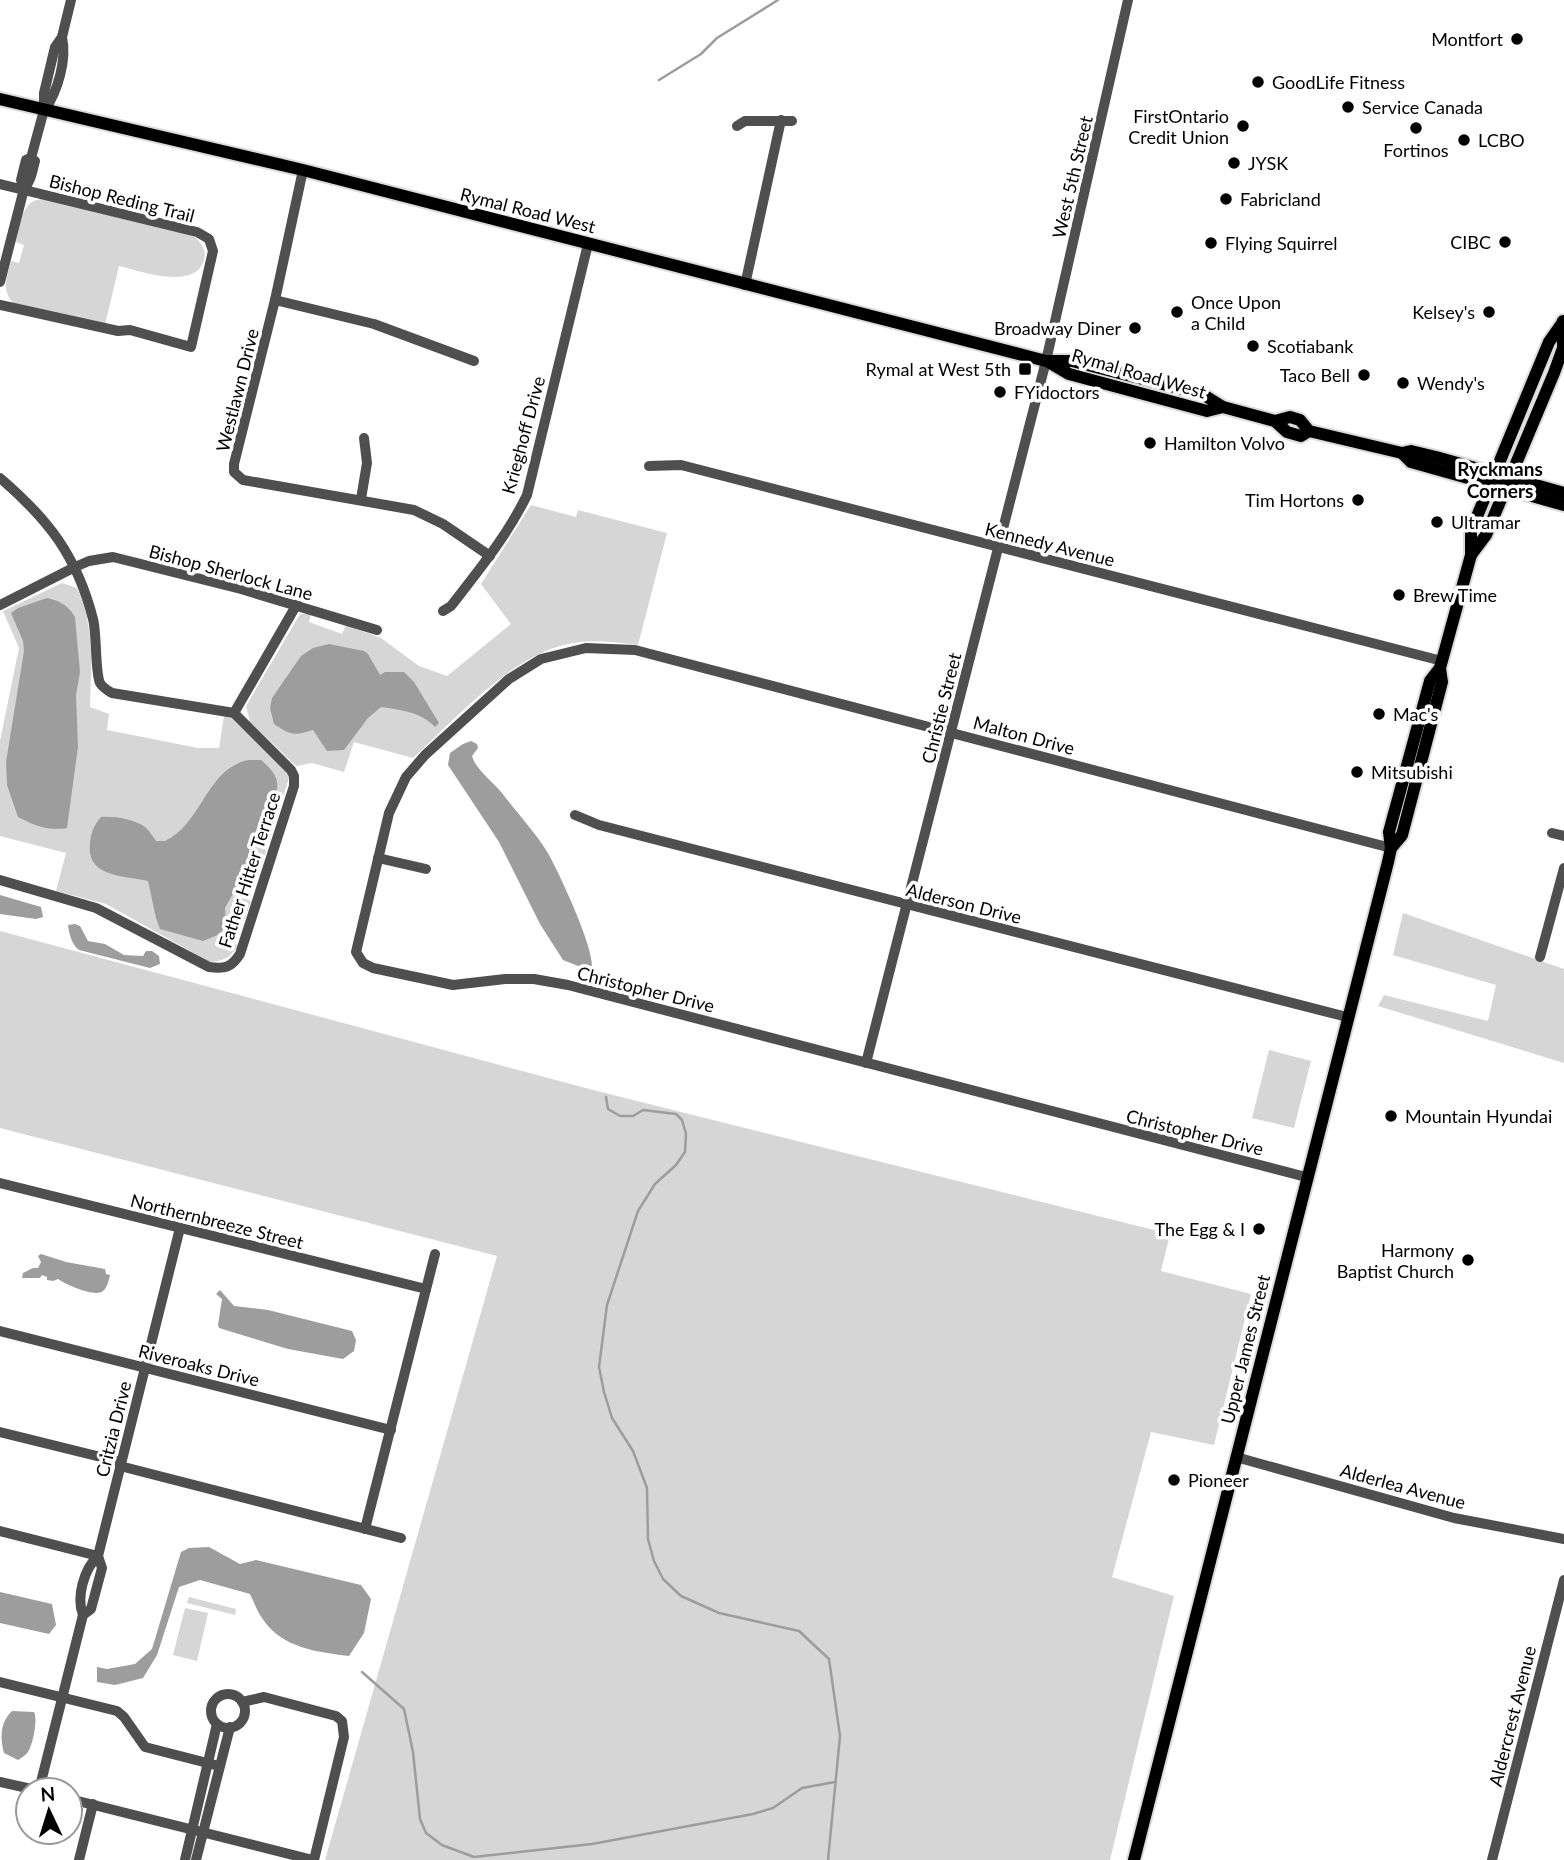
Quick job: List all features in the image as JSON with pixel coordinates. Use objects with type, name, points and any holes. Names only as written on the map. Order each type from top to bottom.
[{"type":"main road","name":"Rymal Road West","points":[[0,99],[303,170],[1046,361],[1069,374],[1207,411],[1223,407],[1275,421],[1290,417],[1300,420],[1309,431],[1402,453],[1411,462],[1507,483]]},
{"type":"main road","name":"Upper James Street","points":[[1134,1860],[1391,848],[1402,835],[1416,785],[1442,682],[1441,664],[1471,555],[1471,531],[1549,342],[1563,320]]},
{"type":"main road","name":"Upper James Street","points":[[1471,555],[1486,535],[1563,348],[1563,320]]},
{"type":"main road","points":[[1507,483],[1564,493]]},
{"type":"main road","points":[[1507,483],[1564,505]]},
{"type":"street","points":[[0,282],[24,189],[29,183],[35,161],[31,158],[44,110],[54,96],[64,48],[62,37],[71,0]]},
{"type":"street","name":"West 5th Street","points":[[1046,361],[1128,0]]},
{"type":"street","points":[[737,126],[745,121],[787,121],[745,285]]},
{"type":"street","name":"Westlawn Drive","points":[[303,170],[234,472],[243,480],[414,509],[443,524],[490,556]]},
{"type":"street","name":"Bishop Reding Trail","points":[[0,184],[197,232],[209,239],[213,251],[191,347],[130,330],[118,331],[0,305]]},
{"type":"street","name":"Krieghoff Drive","points":[[443,611],[452,606],[490,556],[527,495],[588,244]]},
{"type":"street","points":[[275,300],[374,324],[474,361]]},
{"type":"street","name":"Christie Street","points":[[866,1063],[1046,361]]},
{"type":"street","points":[[361,499],[367,463],[364,438]]},
{"type":"street","name":"Kennedy Avenue","points":[[649,466],[681,465],[1441,664]]},
{"type":"street","points":[[0,478],[24,498],[52,528],[75,567],[94,622],[98,678],[104,688],[112,693],[234,712],[297,604]]},
{"type":"street","name":"Bishop Sherlock Lane","points":[[0,605],[89,561],[113,557],[297,604],[377,630]]},
{"type":"street","name":"Malton Drive","points":[[565,652],[586,648],[635,650],[1391,848]]},
{"type":"street","name":"Christopher Drive","points":[[565,652],[541,659],[509,679],[425,755],[406,777],[389,813],[356,952],[363,963],[402,976],[453,985],[505,979],[546,981],[1306,1177]]},
{"type":"street","name":"Father Hitter Terrace","points":[[0,880],[96,908],[209,967],[223,968],[233,965],[240,954],[295,776],[234,712]]},
{"type":"street","name":"Alderson Drive","points":[[575,816],[598,825],[1347,1017]]},
{"type":"street","points":[[1552,833],[1564,836]]},
{"type":"street","points":[[378,858],[426,869]]},
{"type":"street","points":[[1540,957],[1564,868]]},
{"type":"street","name":"Northernbreeze Street","points":[[0,1183],[426,1289]]},
{"type":"street","name":"Critzia Drive","points":[[41,1776],[83,1615],[79,1605],[82,1591],[89,1565],[98,1556],[180,1228]]},
{"type":"street","points":[[365,1529],[435,1254]]},
{"type":"street","name":"Riveroaks Drive","points":[[0,1331],[391,1430]]},
{"type":"street","points":[[0,1432],[401,1538]]},
{"type":"street","name":"Alderlea Avenue","points":[[1236,1457],[1454,1518],[1564,1539]]},
{"type":"street","points":[[0,1531],[98,1556]]},
{"type":"street","name":"Aldercrest Avenue","points":[[1492,1860],[1564,1580]]},
{"type":"street","points":[[0,1682],[120,1713],[145,1747],[214,1765]]},
{"type":"street","points":[[84,1802],[313,1860],[344,1737],[342,1721],[336,1716],[264,1697],[242,1702],[229,1694],[214,1700],[211,1715],[217,1724],[214,1765]]},
{"type":"street","points":[[217,1724],[230,1727],[240,1723],[244,1713],[242,1702]]},
{"type":"street","points":[[185,1860],[197,1831],[214,1765],[230,1727]]},
{"type":"street","points":[[79,1860],[93,1804]]},
{"type":"street","points":[[196,1860],[197,1831]]},
{"type":"shaded area","points":[[41,199],[194,236],[204,250],[204,260],[199,269],[190,275],[179,277],[119,266],[105,325],[13,303],[7,293],[6,283],[11,261],[19,263],[24,245],[16,242],[20,222],[29,204]]},
{"type":"shaded area","points":[[531,505],[576,517],[578,510],[667,533],[638,645],[585,642],[547,651],[505,675],[413,758],[354,742],[344,772],[312,763],[296,766],[250,722],[246,706],[300,614],[311,614],[309,622],[342,634],[346,625],[381,638],[419,666],[447,676],[511,624],[481,584]]},
{"type":"shaded area","points":[[62,583],[77,588],[83,602],[91,647],[90,707],[109,714],[107,730],[198,748],[219,748],[224,716],[233,719],[285,767],[289,778],[258,876],[251,874],[245,898],[251,901],[244,921],[235,920],[229,943],[239,945],[223,959],[210,962],[106,904],[56,891],[66,853],[0,836],[0,741],[19,648],[3,611]]},
{"type":"shaded area","points":[[47,598],[63,604],[75,617],[80,672],[76,695],[78,747],[67,828],[60,829],[42,827],[18,817],[7,785],[6,762],[24,651],[23,641],[11,613]]},
{"type":"shaded area","points":[[329,644],[364,651],[380,675],[385,672],[404,672],[414,682],[439,723],[435,727],[417,715],[381,707],[368,718],[344,750],[327,751],[313,730],[292,733],[274,724],[270,708],[272,698],[301,656],[313,648]]},
{"type":"shaded area","points":[[471,741],[477,744],[478,748],[472,756],[477,766],[502,793],[548,853],[582,928],[592,968],[588,970],[563,960],[540,924],[499,842],[448,765],[450,753]]},
{"type":"shaded area","points":[[248,760],[261,760],[268,766],[275,776],[277,789],[245,872],[225,908],[226,924],[220,934],[203,941],[160,929],[148,881],[109,873],[94,863],[90,854],[90,843],[95,826],[101,817],[124,819],[145,827],[156,841],[165,841],[188,822],[223,774],[234,765]]},
{"type":"shaded area","points":[[0,895],[41,907],[43,917],[36,919],[0,914]]},
{"type":"shaded area","points":[[1403,913],[1564,969],[1564,1063],[1378,1006],[1384,995],[1488,1021],[1496,985],[1393,955]]},
{"type":"shaded area","points":[[68,925],[80,926],[88,941],[105,944],[124,955],[143,956],[146,951],[152,951],[159,956],[160,964],[150,968],[79,950],[68,928]]},
{"type":"shaded area","points":[[0,931],[597,1091],[1170,1234],[1161,1271],[1251,1294],[1214,1445],[1151,1432],[1112,1577],[1174,1596],[1110,1860],[325,1860],[497,1256],[0,1128]]},
{"type":"shaded area","points":[[1269,1050],[1311,1061],[1294,1128],[1252,1118]]},
{"type":"shaded area","points":[[41,1254],[105,1269],[106,1274],[110,1275],[107,1286],[103,1291],[94,1293],[58,1279],[47,1280],[47,1277],[42,1275],[40,1278],[22,1278],[23,1273],[38,1268],[41,1262],[38,1256]]},
{"type":"shaded area","points":[[220,1290],[234,1306],[268,1310],[352,1331],[356,1340],[354,1351],[343,1359],[288,1349],[219,1328],[222,1299],[216,1294]]},
{"type":"shaded area","points":[[209,1547],[240,1564],[256,1560],[361,1585],[371,1599],[364,1633],[349,1656],[312,1650],[289,1642],[270,1628],[250,1594],[200,1580],[179,1587],[157,1655],[143,1678],[115,1685],[97,1682],[97,1667],[107,1669],[135,1664],[152,1649],[181,1552],[189,1548]]},
{"type":"shaded area","points":[[0,1592],[52,1604],[56,1625],[49,1634],[0,1623]]},
{"type":"shaded area","points":[[189,1597],[236,1609],[235,1615],[187,1603]]},
{"type":"shaded area","points":[[185,1608],[208,1613],[197,1661],[173,1655]]},
{"type":"shaded area","points":[[12,1711],[34,1712],[35,1715],[30,1749],[18,1760],[4,1753],[2,1741],[3,1725]]},
{"type":"waterway","points":[[659,80],[701,54],[717,38],[778,0]]},
{"type":"waterway","points":[[606,1097],[608,1109],[620,1116],[633,1116],[643,1110],[676,1114],[682,1120],[686,1134],[685,1152],[676,1165],[655,1184],[638,1211],[607,1305],[599,1367],[604,1392],[612,1418],[633,1451],[647,1488],[648,1539],[654,1561],[663,1579],[681,1596],[719,1613],[799,1631],[829,1659],[840,1736],[828,1860]]},
{"type":"waterway","points":[[362,1672],[404,1709],[413,1752],[420,1819],[426,1833],[442,1845],[474,1857],[592,1844],[753,1814],[773,1808],[802,1788],[835,1782]]},
{"type":"place","name":"Montfort","points":[[1517,39]]},
{"type":"place","name":"GoodLife Fitness","points":[[1258,82]]},
{"type":"place","name":"Service Canada","points":[[1348,107]]},
{"type":"place","name":"FirstOntario Credit Union","points":[[1243,126]]},
{"type":"place","name":"Fortinos","points":[[1416,128]]},
{"type":"place","name":"LCBO","points":[[1464,140]]},
{"type":"place","name":"JYSK","points":[[1234,163]]},
{"type":"place","name":"Fabricland","points":[[1226,199]]},
{"type":"place","name":"CIBC","points":[[1505,242]]},
{"type":"place","name":"Flying Squirrel","points":[[1211,243]]},
{"type":"place","name":"Once Upon a Child","points":[[1177,312]]},
{"type":"place","name":"Kelsey's","points":[[1489,312]]},
{"type":"place","name":"Broadway Diner","points":[[1135,328]]},
{"type":"place","name":"Scotiabank","points":[[1253,346]]},
{"type":"place","name":"Rymal at West 5th","points":[[1025,369]]},
{"type":"place","name":"Taco Bell","points":[[1364,375]]},
{"type":"place","name":"Wendy's","points":[[1403,383]]},
{"type":"place","name":"FYidoctors","points":[[1000,392]]},
{"type":"place","name":"Hamilton Volvo","points":[[1150,443]]},
{"type":"place","name":"Tim Hortons","points":[[1358,500]]},
{"type":"place","name":"Ultramar","points":[[1437,522]]},
{"type":"place","name":"Brew Time","points":[[1399,595]]},
{"type":"place","name":"Mac's","points":[[1379,714]]},
{"type":"place","name":"Mitsubishi","points":[[1357,772]]},
{"type":"place","name":"Mountain Hyundai","points":[[1391,1116]]},
{"type":"place","name":"The Egg & I","points":[[1259,1229]]},
{"type":"place","name":"Harmony Baptist Church","points":[[1468,1260]]},
{"type":"place","name":"Pioneer","points":[[1174,1480]]},
{"type":"district","name":"Ryckmans Corners","points":[[1500,479]]}]
